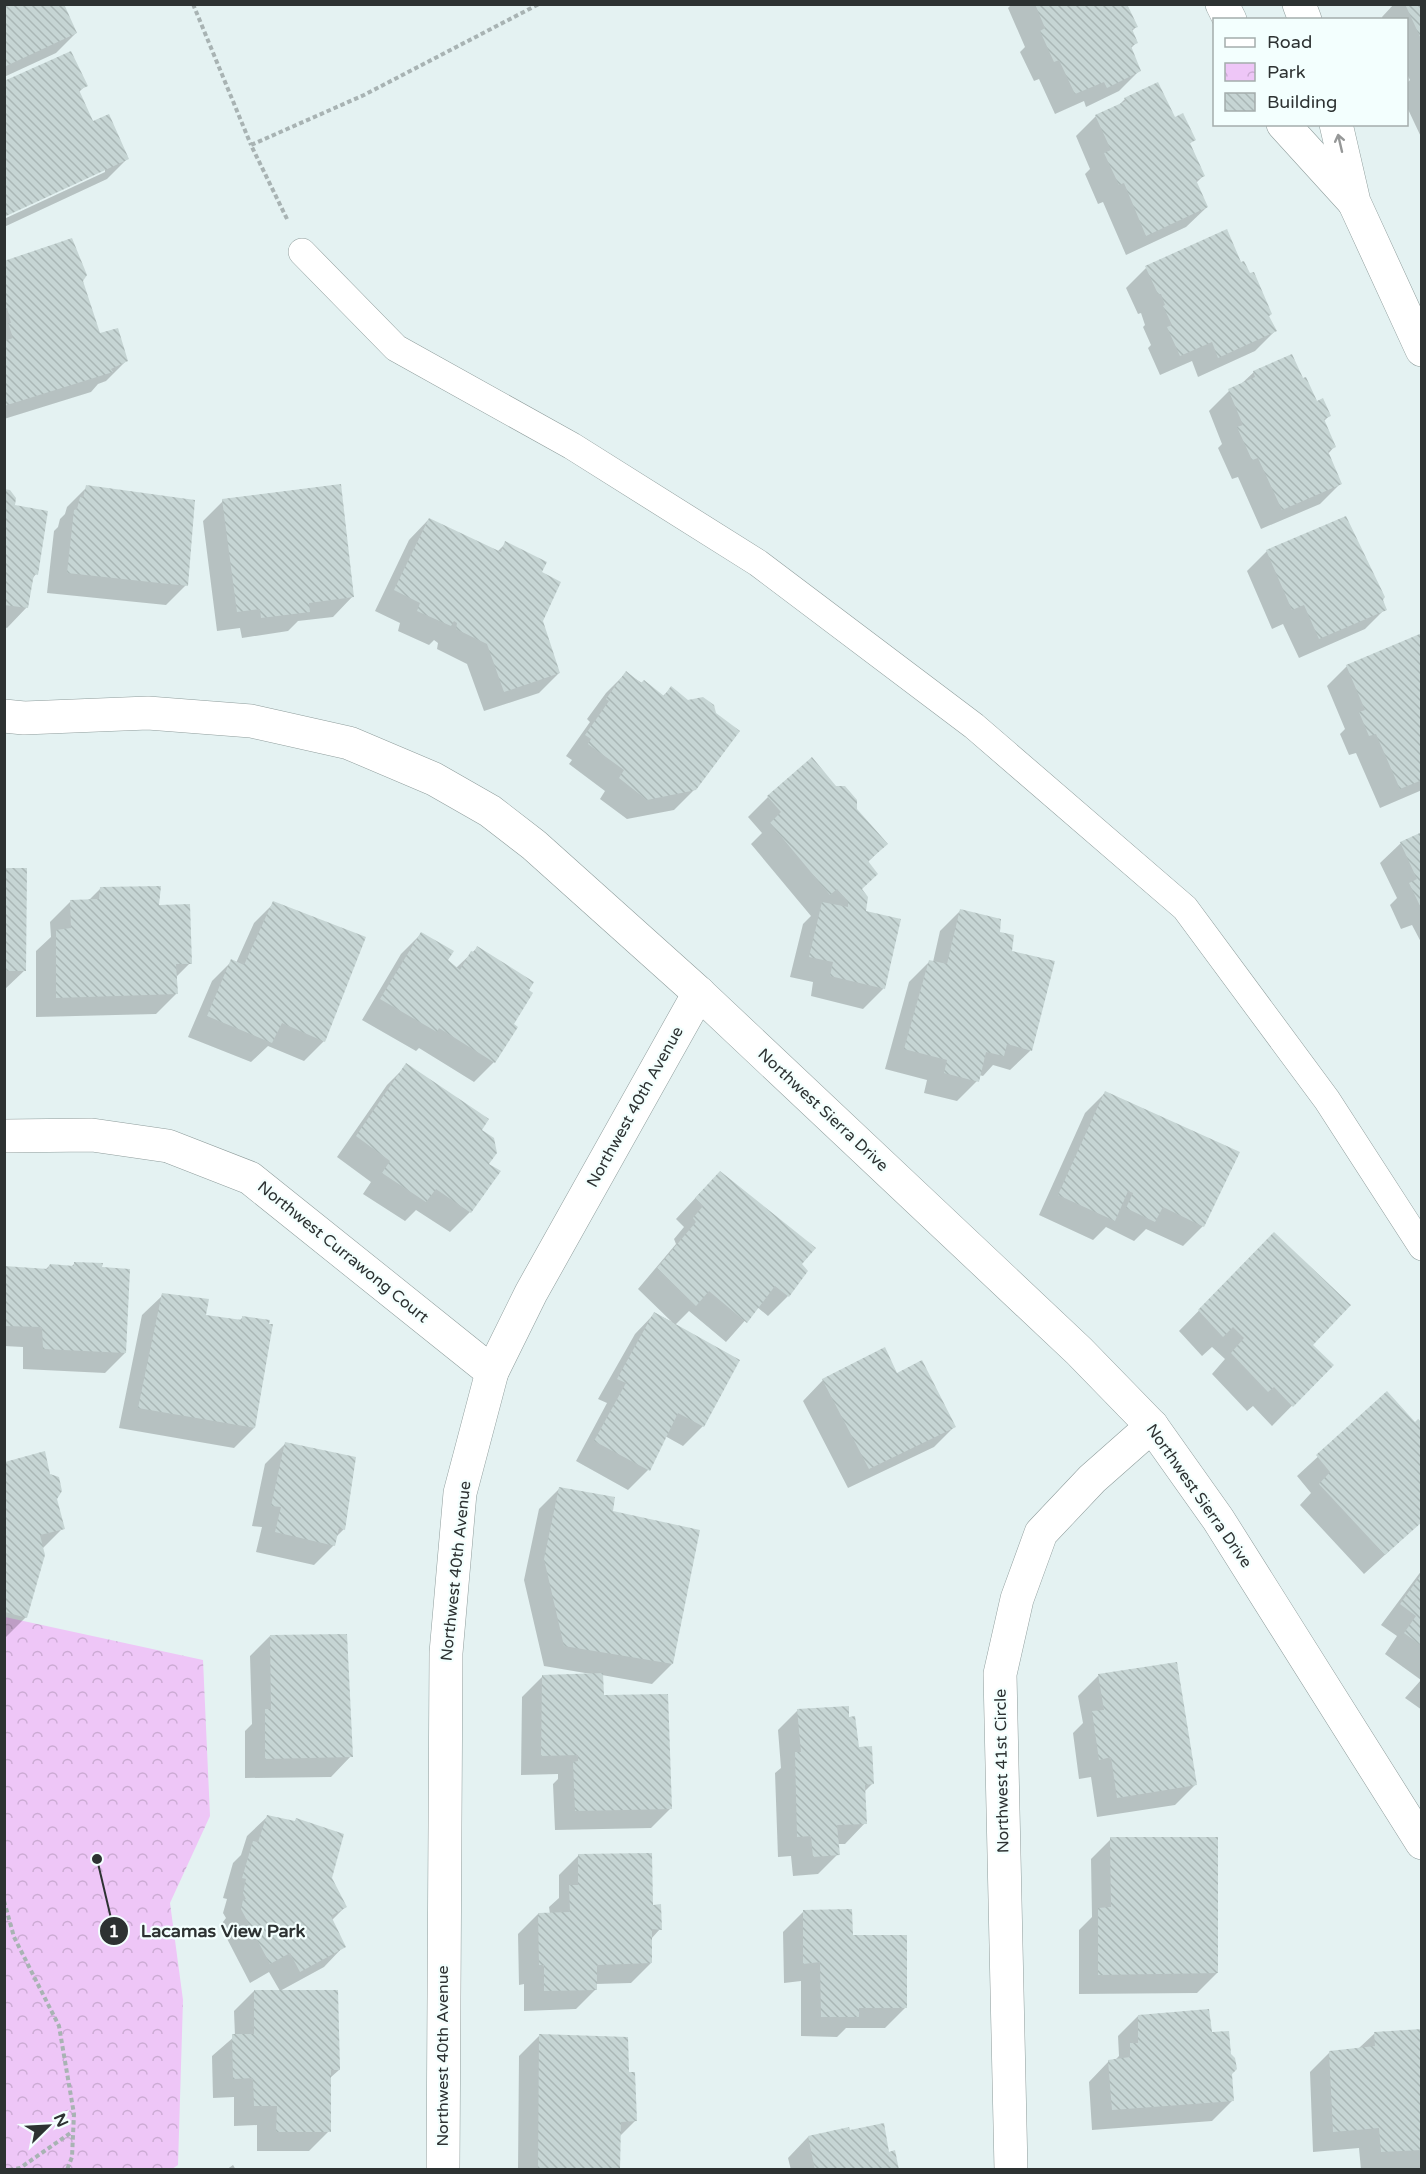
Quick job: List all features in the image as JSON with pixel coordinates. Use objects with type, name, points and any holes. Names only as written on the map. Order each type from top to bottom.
[{"type":"street","points":[[1222,4],[1229,18]]},
{"type":"street","points":[[1285,126],[1354,202]]},
{"type":"street","points":[[1336,126],[1354,202],[1422,350]]},
{"type":"street","name":"Northwest Sierra Drive","points":[[4,716],[24,718],[148,713],[251,721],[349,743],[434,779],[490,811],[534,845],[699,993],[1079,1351],[1152,1426],[1218,1520],[1422,1843]]},
{"type":"street","name":"Northwest 40th Avenue","points":[[443,2169],[447,1653],[460,1493],[492,1371],[531,1293],[699,993]]},
{"type":"street","name":"Northwest Currawong Court","points":[[4,1136],[92,1135],[168,1146],[250,1178],[492,1371]]},
{"type":"street","name":"Northwest 41st Circle","points":[[1011,2169],[1000,1674],[1017,1599],[1041,1533],[1092,1479],[1152,1426]]},
{"type":"lane","points":[[302,252],[396,348],[572,446],[758,562],[974,726],[1185,908],[1327,1100],[1422,1246]]},
{"type":"path","points":[[193,4],[251,145],[302,252]]},
{"type":"path","points":[[251,145],[364,95],[538,4]]},
{"type":"path","points":[[4,1901],[14,1937],[59,2026],[74,2114],[72,2157],[67,2169]]},
{"type":"path","points":[[9,2169],[20,2168],[73,2131]]},
{"type":"green space","points":[[5,1617],[203,1660],[210,1816],[170,1903],[183,2000],[178,2165],[172,2169],[5,2169]]},
{"type":"building","points":[[4,4],[64,4],[77,33],[4,67]]},
{"type":"building","points":[[1035,4],[1127,4],[1138,27],[1132,29],[1138,43],[1131,46],[1141,71],[1107,88],[1104,82],[1075,94],[1059,60],[1054,62],[1040,31],[1045,28]]},
{"type":"building","points":[[1405,4],[1422,4],[1422,41]]},
{"type":"building","points":[[71,51],[88,86],[79,90],[93,121],[109,114],[129,159],[4,217],[4,81]]},
{"type":"building","points":[[1158,82],[1175,117],[1183,113],[1196,140],[1190,143],[1205,176],[1196,180],[1208,207],[1146,236],[1124,183],[1119,185],[1104,153],[1111,150],[1095,115],[1126,101],[1124,98]]},
{"type":"building","points":[[1227,229],[1241,262],[1244,261],[1250,273],[1254,272],[1272,314],[1269,316],[1277,331],[1218,358],[1212,342],[1180,356],[1167,327],[1172,325],[1163,306],[1165,305],[1161,294],[1158,294],[1145,266]]},
{"type":"building","points":[[72,238],[87,275],[83,281],[100,333],[118,328],[128,361],[111,369],[113,372],[4,406],[4,341],[13,338],[8,323],[11,323],[7,308],[4,309],[4,261]]},
{"type":"building","points":[[1292,354],[1317,401],[1323,398],[1331,416],[1324,419],[1336,447],[1328,451],[1342,484],[1282,510],[1258,458],[1252,460],[1237,427],[1243,425],[1228,389],[1255,377],[1253,371]]},
{"type":"building","points":[[341,484],[354,597],[309,603],[310,612],[261,618],[260,609],[237,612],[222,499]]},
{"type":"building","points":[[86,485],[195,500],[188,586],[67,573],[74,510],[77,509],[80,497],[83,498]]},
{"type":"building","points":[[4,489],[10,490],[16,498],[15,505],[48,511],[38,575],[34,574],[28,608],[4,605]]},
{"type":"building","points":[[1346,516],[1385,597],[1383,600],[1387,610],[1319,639],[1304,605],[1292,610],[1266,550]]},
{"type":"building","points":[[429,518],[501,552],[505,541],[547,562],[542,572],[561,582],[543,621],[560,673],[504,692],[487,644],[456,629],[457,623],[454,621],[451,626],[417,611],[420,603],[394,590]]},
{"type":"building","points":[[1422,633],[1422,780],[1400,789],[1376,734],[1369,736],[1359,712],[1365,710],[1346,665]]},
{"type":"building","points":[[626,671],[641,683],[644,680],[664,696],[671,686],[688,700],[703,697],[714,705],[716,713],[740,731],[696,790],[647,800],[619,778],[624,770],[588,744],[591,739],[585,735],[609,701],[606,699]]},
{"type":"building","points":[[812,757],[836,786],[845,786],[857,800],[857,809],[888,844],[868,861],[878,874],[862,889],[868,897],[866,911],[901,919],[885,989],[830,976],[833,962],[809,957],[822,902],[848,907],[848,902],[837,889],[830,895],[770,823],[781,812],[767,796]]},
{"type":"building","points":[[1422,832],[1422,910],[1409,883],[1417,879],[1400,842]]},
{"type":"building","points":[[4,868],[27,868],[26,971],[4,971]]},
{"type":"building","points":[[161,886],[159,905],[190,904],[192,964],[176,964],[178,994],[56,998],[56,930],[71,928],[70,900],[99,899],[100,887]]},
{"type":"building","points":[[273,901],[366,937],[325,1042],[282,1023],[272,1043],[207,1016],[231,959],[244,965]]},
{"type":"building","points":[[960,909],[1001,919],[1000,932],[1014,935],[1012,951],[1055,961],[1032,1051],[1007,1044],[1004,1056],[986,1052],[979,1082],[944,1073],[947,1060],[904,1049],[929,960],[947,964]]},
{"type":"building","points":[[421,932],[454,951],[448,960],[460,970],[471,951],[474,952],[477,946],[534,982],[529,990],[533,993],[514,1024],[518,1027],[495,1063],[439,1028],[437,1032],[380,999]]},
{"type":"building","points":[[406,1063],[489,1119],[482,1130],[494,1138],[497,1153],[489,1164],[501,1171],[471,1213],[436,1189],[426,1202],[382,1173],[390,1161],[356,1136]]},
{"type":"building","points":[[1105,1091],[1240,1152],[1204,1227],[1163,1207],[1155,1222],[1126,1208],[1133,1193],[1128,1191],[1115,1221],[1058,1195]]},
{"type":"building","points":[[720,1171],[816,1248],[802,1264],[808,1271],[789,1297],[775,1286],[747,1323],[709,1291],[696,1306],[657,1268],[696,1222],[693,1218],[703,1206],[695,1198]]},
{"type":"building","points":[[1274,1232],[1351,1305],[1313,1345],[1334,1365],[1293,1407],[1274,1387],[1268,1392],[1231,1353],[1244,1338],[1233,1327],[1223,1337],[1198,1310]]},
{"type":"building","points":[[74,1262],[103,1263],[102,1267],[130,1269],[126,1353],[43,1349],[42,1327],[4,1326],[4,1266],[48,1269],[50,1264],[74,1266]]},
{"type":"building","points":[[162,1293],[209,1299],[206,1315],[242,1320],[242,1316],[270,1320],[269,1324],[273,1324],[255,1428],[138,1408]]},
{"type":"building","points":[[654,1312],[740,1360],[704,1427],[678,1413],[650,1471],[594,1441],[626,1383],[617,1379]]},
{"type":"building","points":[[885,1347],[897,1373],[922,1360],[956,1427],[869,1469],[822,1379]]},
{"type":"building","points":[[1387,1391],[1415,1422],[1418,1419],[1422,1423],[1422,1522],[1385,1555],[1319,1484],[1330,1472],[1316,1455]]},
{"type":"building","points":[[285,1442],[356,1457],[345,1530],[339,1528],[335,1546],[275,1532],[281,1507],[271,1506]]},
{"type":"building","points":[[45,1451],[50,1474],[59,1477],[62,1491],[57,1499],[65,1529],[40,1535],[45,1555],[27,1618],[5,1612],[5,1462]]},
{"type":"building","points":[[559,1487],[615,1497],[613,1511],[700,1530],[673,1664],[564,1646],[544,1559]]},
{"type":"building","points":[[1422,1573],[1422,1646],[1404,1633],[1416,1616],[1400,1604]]},
{"type":"building","points":[[347,1634],[353,1757],[265,1759],[265,1709],[271,1709],[270,1635]]},
{"type":"building","points":[[1177,1662],[1197,1785],[1117,1798],[1111,1757],[1099,1760],[1092,1711],[1104,1710],[1098,1674]]},
{"type":"building","points":[[603,1673],[604,1695],[668,1694],[672,1809],[575,1811],[573,1762],[578,1761],[578,1755],[541,1756],[542,1675]]},
{"type":"building","points":[[849,1706],[849,1717],[855,1716],[859,1747],[872,1746],[874,1784],[865,1785],[867,1824],[837,1825],[840,1855],[813,1857],[811,1836],[797,1837],[795,1752],[801,1752],[797,1709]]},
{"type":"building","points":[[267,1815],[295,1821],[296,1818],[344,1834],[332,1878],[347,1907],[331,1916],[346,1947],[300,1972],[290,1953],[270,1964],[241,1909],[243,1900],[246,1899],[243,1893],[246,1879],[242,1878],[253,1841],[258,1842]]},
{"type":"building","points":[[1110,1837],[1218,1837],[1218,1973],[1098,1975],[1098,1908],[1111,1907]]},
{"type":"building","points":[[652,1853],[653,1905],[661,1904],[662,1930],[652,1929],[652,1963],[597,1965],[597,1990],[544,1991],[544,1965],[539,1965],[538,1913],[570,1912],[569,1885],[578,1885],[578,1854]]},
{"type":"building","points":[[852,1909],[853,1935],[907,1935],[907,2008],[859,2008],[859,2017],[821,2017],[820,1962],[803,1964],[803,1910]]},
{"type":"building","points":[[254,1990],[338,1990],[340,2070],[331,2070],[331,2132],[276,2132],[277,2106],[254,2106],[253,2078],[233,2079],[232,2034],[254,2034]]},
{"type":"building","points":[[1209,2009],[1212,2032],[1229,2031],[1231,2054],[1235,2058],[1237,2069],[1232,2074],[1234,2101],[1112,2110],[1108,2060],[1130,2057],[1130,2043],[1138,2043],[1138,2015]]},
{"type":"building","points":[[1422,2029],[1422,2150],[1381,2152],[1379,2128],[1333,2132],[1329,2051],[1375,2046],[1374,2032]]},
{"type":"building","points":[[539,2034],[628,2037],[629,2072],[635,2072],[637,2121],[621,2122],[620,2170],[538,2170]]},
{"type":"building","points":[[884,2123],[889,2152],[895,2150],[899,2170],[815,2170],[808,2136],[849,2127],[850,2130]]},
{"type":"place","name":"Lacamas View Park","points":[[97,1859]]}]
